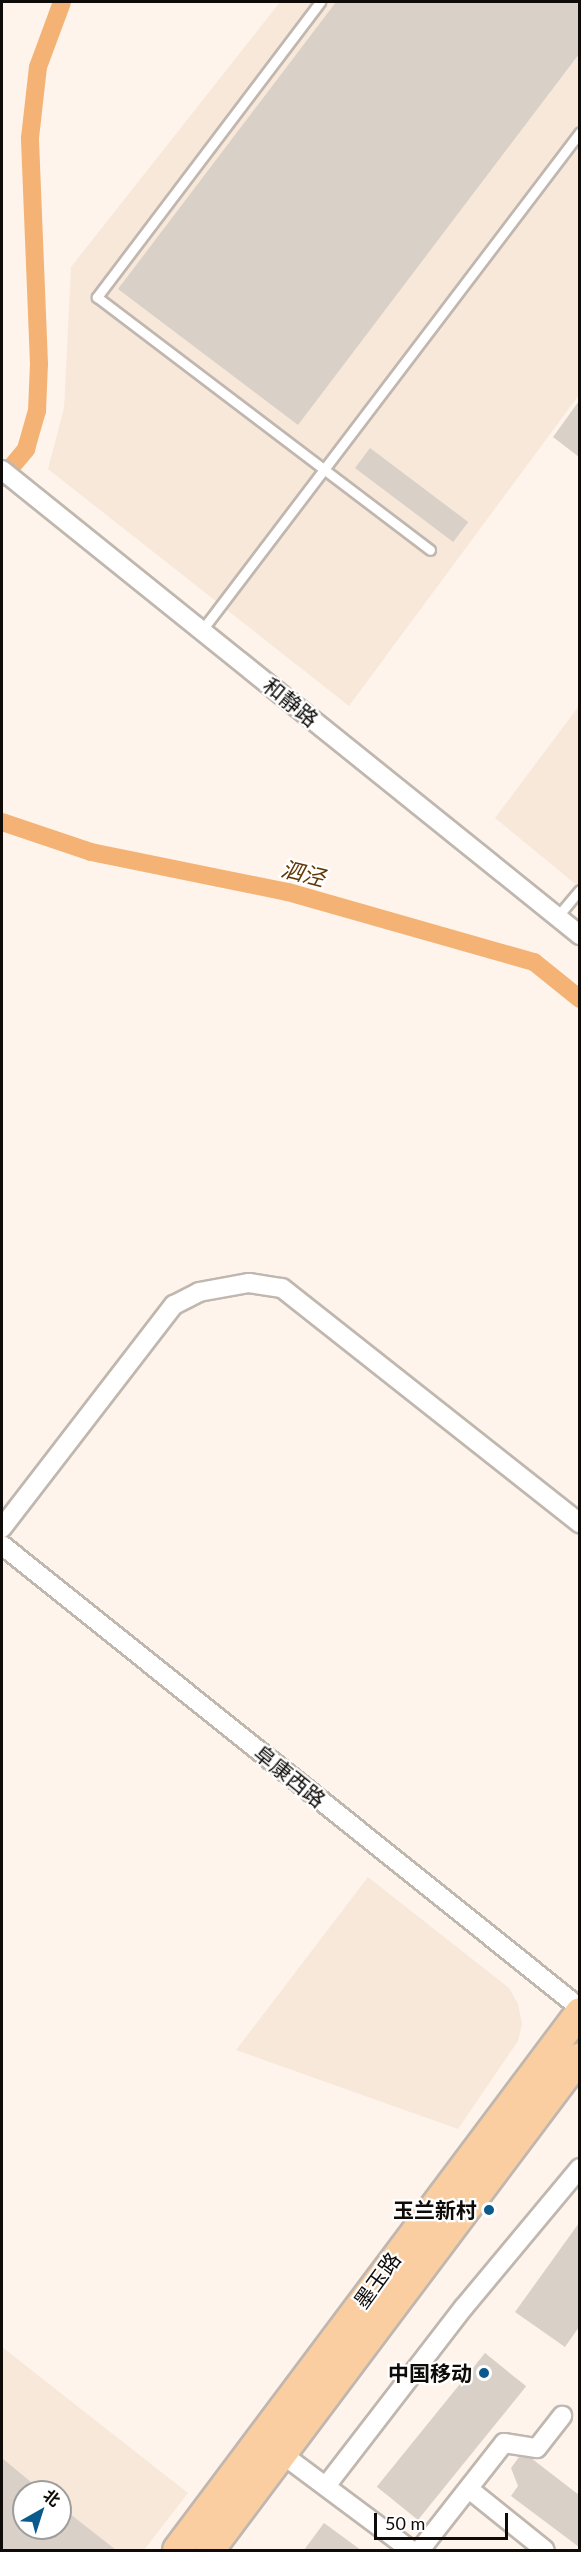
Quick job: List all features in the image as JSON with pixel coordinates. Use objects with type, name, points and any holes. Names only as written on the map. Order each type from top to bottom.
[{"type":"main road","name":"墨玉路","points":[[177,2550],[579,2010]]},
{"type":"main road","name":"墨玉路","points":[[210,2550],[579,2057]]},
{"type":"street","name":"和静路","points":[[2,470],[579,935]]},
{"type":"street","points":[[2,1528],[174,1305],[199,1292],[249,1282],[282,1288],[579,1523]]},
{"type":"street","name":"阜康西路","points":[[2,1545],[579,2010]]},
{"type":"street","points":[[326,2486],[464,2307],[579,2168]]},
{"type":"street","points":[[420,2550],[504,2443],[537,2448],[562,2416]]},
{"type":"street","points":[[282,2454],[411,2550]]},
{"type":"street","points":[[469,2489],[545,2550]]},
{"type":"lane","points":[[321,2],[97,297],[430,550]]},
{"type":"lane","points":[[202,630],[579,132]]},
{"type":"lane","points":[[557,917],[579,890]]},
{"type":"shaded area","points":[[280,2],[579,2],[579,395],[349,706],[48,469],[64,408],[71,267]]},
{"type":"shaded area","points":[[579,706],[579,887],[495,818]]},
{"type":"shaded area","points":[[368,1877],[509,1988],[518,2004],[522,2024],[518,2041],[458,2129],[236,2050]]},
{"type":"shaded area","points":[[2,2347],[188,2493],[144,2550],[2,2550]]},
{"type":"building","points":[[336,2],[579,2],[579,54],[298,425],[118,289]]},
{"type":"building","points":[[579,401],[579,457],[553,437]]},
{"type":"building","points":[[370,448],[468,522],[453,542],[355,468]]},
{"type":"building","points":[[579,2223],[579,2327],[565,2347],[515,2312]]},
{"type":"building","points":[[485,2353],[526,2386],[418,2520],[377,2487]]},
{"type":"building","points":[[519,2457],[531,2458],[579,2495],[579,2547],[511,2496],[518,2486],[511,2468]]},
{"type":"building","points":[[2,2458],[29,2480],[12,2480],[12,2540],[72,2540],[72,2515],[116,2550],[2,2550]]},
{"type":"building","points":[[324,2523],[361,2550],[304,2550]]},
{"type":"waterway","points":[[2,478],[26,449],[37,411],[39,364],[30,138],[38,67],[62,2]]},
{"type":"waterway","name":"泗泾","points":[[2,822],[91,852],[288,892],[534,962],[580,999]]},
{"type":"place","name":"玉兰新村","points":[[489,2210]]},
{"type":"place","name":"中国移动","points":[[484,2373]]}]
